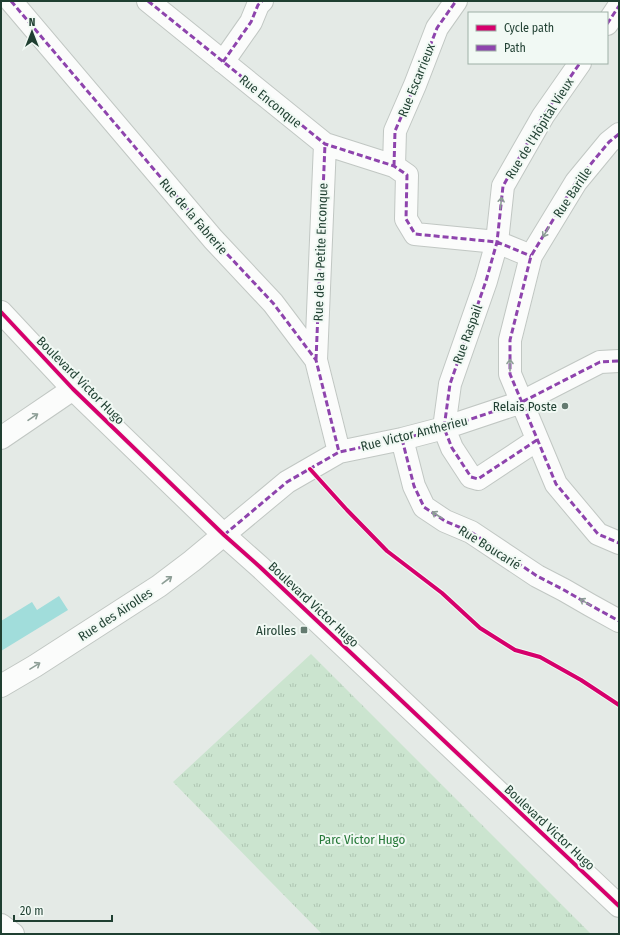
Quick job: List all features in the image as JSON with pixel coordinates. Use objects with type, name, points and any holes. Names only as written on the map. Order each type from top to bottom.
[{"type":"street","name":"Rue de la Fabrerie","points":[[11,1],[213,239],[273,303],[316,360],[339,452]]},
{"type":"street","name":"Rue Enconque","points":[[148,1],[324,144],[400,170]]},
{"type":"street","points":[[223,62],[251,22],[258,5],[262,1]]},
{"type":"street","name":"Rue Escarrieux","points":[[456,1],[437,28],[395,131],[406,219],[415,234],[497,242]]},
{"type":"street","points":[[608,22],[619,6]]},
{"type":"street","name":"Rue de l'Hôpital Vieux","points":[[497,242],[503,186],[543,116],[579,64]]},
{"type":"street","name":"Rue Barille","points":[[619,134],[609,142],[576,182],[532,256],[510,340],[510,374],[556,484],[598,534],[619,542]]},
{"type":"street","name":"Rue de la Petite Enconque","points":[[316,360],[324,144]]},
{"type":"street","points":[[497,242],[532,256]]},
{"type":"street","name":"Rue Raspail","points":[[444,428],[450,384],[486,281],[497,242]]},
{"type":"street","name":"Boulevard Victor Hugo","points":[[1,312],[73,389],[224,535],[260,567],[619,906]]},
{"type":"street","name":"Rue Victor Antherieu","points":[[224,535],[287,482],[339,452],[402,439],[444,428],[522,402],[600,362],[619,361]]},
{"type":"street","points":[[1,438],[73,389]]},
{"type":"street","points":[[444,428],[452,448],[471,477],[478,479],[537,440]]},
{"type":"street","name":"Rue Boucarié","points":[[402,439],[414,486],[424,507],[445,521],[471,532],[537,576],[619,621]]},
{"type":"street","name":"Rue des Airolles","points":[[1,686],[159,586],[224,535]]},
{"type":"street","points":[[1,925],[13,934]]},
{"type":"green space","name":"Parc Victor Hugo","points":[[311,654],[591,934],[322,934],[173,782]]},
{"type":"water","points":[[59,596],[68,610],[1,651],[1,621],[32,602],[37,610]]},
{"type":"marked path","points":[[11,1],[213,239],[273,303],[316,360],[339,452]]},
{"type":"marked path","points":[[148,1],[325,144],[394,166],[407,175],[406,219],[415,234],[497,242],[531,256]]},
{"type":"marked path","points":[[223,62],[251,22],[258,5],[262,1]]},
{"type":"marked path","points":[[394,166],[395,131],[437,28],[456,1]]},
{"type":"marked path","points":[[608,22],[619,6]]},
{"type":"marked path","points":[[537,440],[478,479],[471,477],[452,448],[444,428],[450,384],[486,281],[497,242],[503,186],[543,116],[579,64]]},
{"type":"marked path","points":[[619,134],[609,142],[576,182],[531,256],[510,340],[510,374],[556,484],[598,534],[619,543]]},
{"type":"marked path","points":[[316,360],[325,144]]},
{"type":"marked path","points":[[224,535],[287,482],[339,452],[402,439],[444,428],[522,402],[600,362],[619,361]]},
{"type":"marked path","points":[[402,439],[414,486],[424,507],[445,521],[471,532],[537,576],[619,621]]},
{"type":"cycle path","points":[[1,312],[73,389],[224,535],[260,567],[619,906]]},
{"type":"cycle path","points":[[310,469],[387,551],[442,593],[480,628],[515,650],[540,657],[581,680],[619,705]]},
{"type":"place","name":"Relais Poste","points":[[565,406]]},
{"type":"place","name":"Airolles","points":[[304,630]]}]
